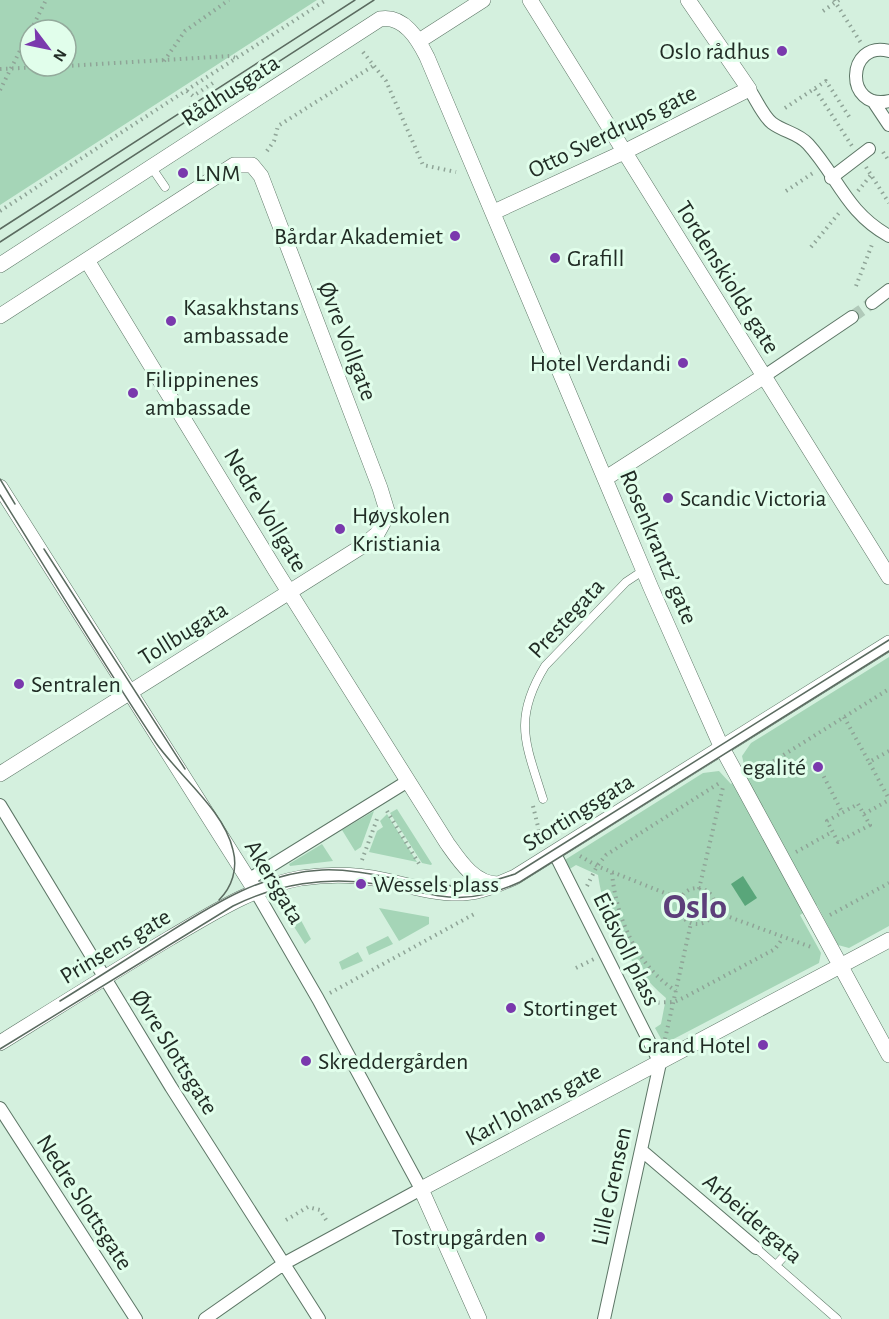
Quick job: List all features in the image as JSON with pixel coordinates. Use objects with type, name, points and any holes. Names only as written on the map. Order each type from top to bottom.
[{"type":"street","points":[[419,41],[483,0]]},
{"type":"street","name":"Tordenskiolds gate","points":[[530,0],[889,576]]},
{"type":"street","points":[[688,0],[772,123],[799,136],[809,145],[848,203],[864,219],[889,236]]},
{"type":"street","name":"Rådhusgata","points":[[0,266],[380,20],[389,19],[403,25],[419,41]]},
{"type":"street","name":"Rosenkrantz’ gate","points":[[419,41],[722,748],[889,1056]]},
{"type":"street","points":[[889,51],[876,51],[868,54],[857,66],[856,82],[864,96],[873,101],[889,125]]},
{"type":"street","name":"Otto Sverdrups gate","points":[[494,212],[624,152],[749,89]]},
{"type":"street","points":[[873,101],[889,101]]},
{"type":"street","points":[[831,178],[869,149]]},
{"type":"street","name":"Øvre Vollgate","points":[[88,262],[234,165],[252,165],[261,176],[386,503],[388,514],[385,524]]},
{"type":"street","points":[[0,316],[88,262]]},
{"type":"street","name":"Nedre Vollgate","points":[[88,262],[408,782]]},
{"type":"street","points":[[872,303],[889,290]]},
{"type":"street","points":[[606,477],[764,377],[852,317]]},
{"type":"street","name":"Akersgata","points":[[0,487],[252,885],[318,999],[421,1189],[479,1319]]},
{"type":"street","name":"Tollbugata","points":[[0,774],[364,545],[385,524]]},
{"type":"street","name":"Stortingsgata","points":[[252,885],[326,875],[359,876],[443,892],[476,891],[498,884],[555,854],[889,643]]},
{"type":"street","points":[[408,782],[465,867],[484,881],[498,884]]},
{"type":"street","name":"Prinsens gate","points":[[0,1043],[252,885],[408,782]]},
{"type":"street","name":"Øvre Slottsgate","points":[[0,805],[171,1087],[319,1319]]},
{"type":"street","name":"Eidsvoll plass","points":[[555,854],[660,1063]]},
{"type":"street","name":"Karl Johans gate","points":[[205,1319],[285,1263],[334,1235],[889,940]]},
{"type":"street","name":"Lille Grensen","points":[[604,1319],[660,1063]]},
{"type":"street","name":"Nedre Slottsgate","points":[[0,1108],[136,1319]]},
{"type":"street","name":"Arbeidergata","points":[[641,1150],[756,1248]]},
{"type":"lane","points":[[152,168],[165,188]]},
{"type":"lane","name":"Prestegata","points":[[543,799],[524,738],[530,696],[545,666],[626,582],[644,570]]},
{"type":"lane","name":"Arbeidergata","points":[[756,1248],[832,1317]]},
{"type":"lane","points":[[776,1265],[787,1253]]},
{"type":"path","points":[[37,18],[46,0]]},
{"type":"path","points":[[164,61],[185,31],[229,0]]},
{"type":"path","points":[[0,211],[326,0]]},
{"type":"path","points":[[823,11],[836,1],[868,54]]},
{"type":"path","points":[[363,52],[386,81],[423,165],[456,172]]},
{"type":"path","points":[[0,90],[18,55]]},
{"type":"path","points":[[78,65],[230,56],[236,59]]},
{"type":"path","points":[[267,151],[274,141],[278,126],[373,66]]},
{"type":"path","points":[[0,69],[18,69]]},
{"type":"path","points":[[784,108],[826,81],[850,118]]},
{"type":"path","points":[[187,91],[193,96],[213,83]]},
{"type":"path","points":[[752,774],[889,689]]},
{"type":"path","points":[[844,717],[889,800],[864,814]]},
{"type":"path","points":[[869,762],[889,751]]},
{"type":"path","points":[[821,771],[842,812]]},
{"type":"path","points":[[580,901],[597,866],[606,855],[723,783],[699,888]]},
{"type":"path","points":[[362,861],[379,814],[391,792]]},
{"type":"path","points":[[531,797],[541,838]]},
{"type":"path","points":[[858,804],[870,825],[838,843],[827,821],[842,812],[858,804]]},
{"type":"path","points":[[388,814],[421,867]]},
{"type":"path","points":[[795,852],[832,831]]},
{"type":"path","points":[[580,856],[612,873],[680,899]]},
{"type":"path","points":[[612,873],[618,910],[635,946],[665,984],[676,991]]},
{"type":"path","points":[[830,915],[889,883]]},
{"type":"path","points":[[699,888],[712,897],[713,911],[702,923],[691,922],[681,914],[680,899],[689,890],[699,888]]},
{"type":"path","points":[[713,911],[783,938],[812,946]]},
{"type":"path","points":[[318,999],[476,913]]},
{"type":"path","points":[[660,1063],[691,922]]},
{"type":"path","points":[[630,1004],[674,1002],[775,949],[783,938]]},
{"type":"path","points":[[576,968],[600,955]]},
{"type":"path","points":[[286,1220],[308,1207],[320,1210],[334,1235]]},
{"type":"shaded area","points":[[0,0],[317,0],[0,205]]},
{"type":"shaded area","points":[[889,657],[889,926],[849,948],[838,945],[817,905],[800,915],[821,953],[819,963],[664,1044],[655,1028],[661,1024],[666,998],[640,972],[620,942],[606,910],[598,875],[576,865],[565,872],[560,863],[703,773],[719,771],[731,784],[746,773],[742,756],[751,743]]},
{"type":"shaded area","points":[[397,809],[431,865],[422,863],[390,813]]},
{"type":"shaded area","points":[[374,811],[361,847],[355,851],[342,830]]},
{"type":"shaded area","points":[[387,814],[417,862],[369,852],[377,831],[383,827],[380,821]]},
{"type":"shaded area","points":[[322,844],[333,861],[290,866],[289,864]]},
{"type":"shaded area","points":[[743,876],[757,898],[745,906],[731,884]]},
{"type":"shaded area","points":[[379,908],[429,917],[429,924],[399,941]]},
{"type":"shaded area","points":[[295,909],[311,939],[305,944],[286,914]]},
{"type":"shaded area","points":[[388,936],[393,944],[369,955],[366,947]]},
{"type":"shaded area","points":[[358,952],[363,961],[342,970],[339,962]]},
{"type":"tunnel","points":[[852,317],[872,303]]},
{"type":"tram line","points":[[0,229],[355,0]]},
{"type":"tram line","points":[[0,242],[374,0]]},
{"type":"tram line","points":[[0,479],[15,504]]},
{"type":"tram line","points":[[0,495],[156,743],[211,807],[228,835],[235,864],[230,883],[219,900]]},
{"type":"tram line","points":[[44,549],[185,769]]},
{"type":"tram line","points":[[60,1001],[217,903],[278,877],[299,872],[340,870],[427,884],[462,886],[475,885],[515,874],[889,640]]},
{"type":"tram line","points":[[0,1049],[233,906],[267,892],[303,884],[339,881],[376,884],[432,895],[463,897],[480,895],[520,882],[889,651]]},
{"type":"place","name":"Oslo rådhus","points":[[782,51]]},
{"type":"place","name":"LNM","points":[[183,173]]},
{"type":"place","name":"Bårdar Akademiet","points":[[455,236]]},
{"type":"place","name":"Grafill","points":[[555,258]]},
{"type":"place","name":"Kasakhstans ambassade","points":[[171,321]]},
{"type":"place","name":"Hotel Verdandi","points":[[683,363]]},
{"type":"place","name":"Filippinenes ambassade","points":[[133,393]]},
{"type":"place","name":"Scandic Victoria","points":[[668,498]]},
{"type":"place","name":"Høyskolen Kristiania","points":[[340,529]]},
{"type":"place","name":"Sentralen","points":[[19,684]]},
{"type":"place","name":"egalité","points":[[818,767]]},
{"type":"place","name":"Wessels plass","points":[[361,884]]},
{"type":"place","name":"Stortinget","points":[[511,1008]]},
{"type":"place","name":"Grand Hotel","points":[[763,1045]]},
{"type":"place","name":"Skreddergården","points":[[306,1061]]},
{"type":"place","name":"Tostrupgården","points":[[540,1237]]},
{"type":"district","name":"Oslo","points":[[695,905]]}]
